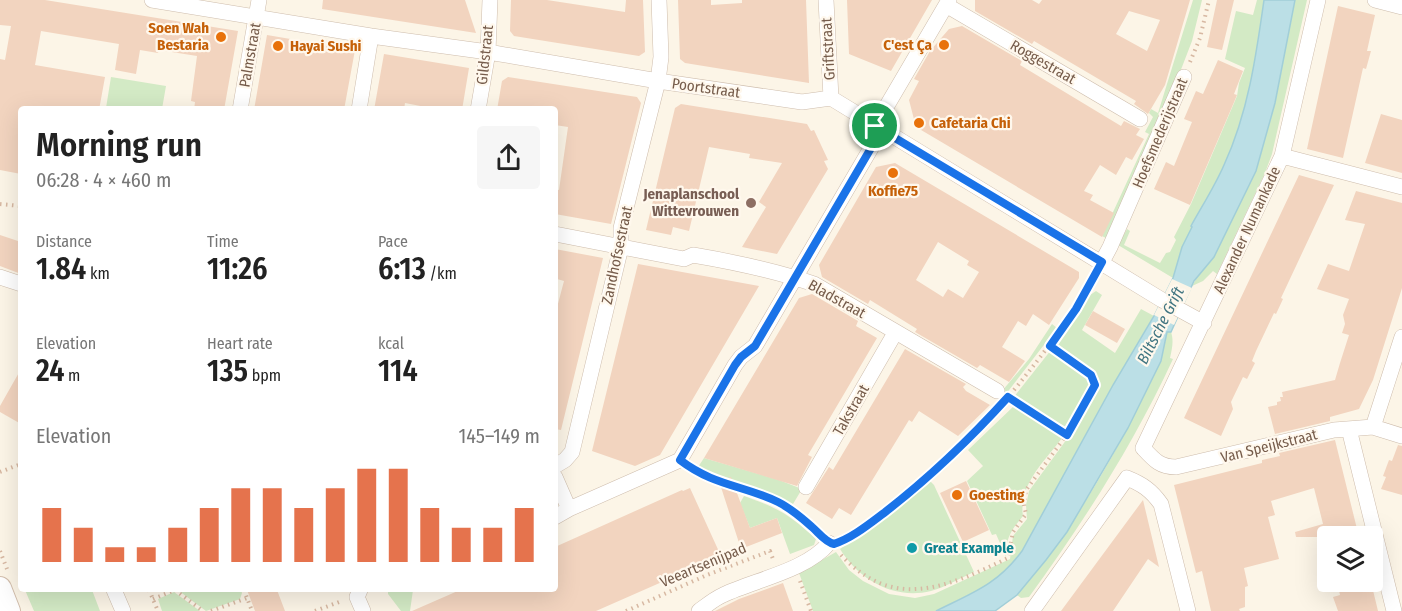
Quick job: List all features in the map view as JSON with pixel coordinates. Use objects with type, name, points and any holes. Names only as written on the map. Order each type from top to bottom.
[{"type":"street","name":"Poortstraat","points":[[152,0],[802,102],[831,98]]},
{"type":"street","name":"Palmstraat","points":[[241,106],[259,0]]},
{"type":"street","name":"Gildstraat","points":[[479,106],[488,52],[490,0]]},
{"type":"street","name":"Zandhofsestraat","points":[[558,464],[572,452],[621,247],[621,228],[658,81],[661,57],[658,0]]},
{"type":"street","name":"Griftstraat","points":[[826,0],[831,98]]},
{"type":"street","name":"Alexander Numankade","points":[[1143,448],[1282,156],[1318,0]]},
{"type":"street","points":[[1375,0],[1402,7]]},
{"type":"street","points":[[558,515],[680,460],[735,365],[755,346],[874,143],[875,126],[948,2]]},
{"type":"street","name":"Roggestraat","points":[[948,2],[1140,119]]},
{"type":"street","points":[[360,106],[371,36]]},
{"type":"street","name":"Hoefsmederijstraat","points":[[1102,262],[1184,77]]},
{"type":"street","points":[[831,98],[1162,300],[1204,322]]},
{"type":"street","points":[[1282,156],[1402,187]]},
{"type":"street","name":"Bladstraat","points":[[558,235],[684,259],[693,255],[754,266],[814,284],[1003,394]]},
{"type":"street","points":[[0,277],[18,283]]},
{"type":"street","name":"Takstraat","points":[[806,487],[896,333]]},
{"type":"street","points":[[1373,427],[1402,337]]},
{"type":"street","name":"Van Speijkstraat","points":[[1143,448],[1155,461],[1165,467],[1176,467],[1334,430],[1373,427],[1402,436]]},
{"type":"street","points":[[1349,429],[1394,611]]},
{"type":"street","points":[[1032,611],[1126,478],[1140,483],[1153,492],[1161,504],[1188,611]]},
{"type":"street","points":[[558,484],[569,509]]},
{"type":"street","points":[[699,611],[725,593],[794,566],[831,544]]},
{"type":"street","points":[[0,588],[9,611]]},
{"type":"street","points":[[115,592],[123,611]]},
{"type":"path","name":"Hoefsmederijstraat","points":[[1184,77],[1200,38],[1209,0]]},
{"type":"path","points":[[0,204],[18,206]]},
{"type":"path","points":[[831,544],[854,535],[908,494],[954,453],[1003,394],[1050,346],[1076,309],[1102,262]]},
{"type":"path","points":[[927,594],[1008,558],[1013,532],[1026,514],[1024,505],[1026,490],[1067,435],[1093,391],[1094,379],[1091,375],[1050,346]]},
{"type":"path","points":[[1003,394],[1067,435]]},
{"type":"path","points":[[680,460],[711,480],[778,502],[811,525],[851,568],[870,583],[886,591]]},
{"type":"path","points":[[0,472],[18,465]]},
{"type":"path","name":"Veeartsenijpad","points":[[629,610],[707,575],[770,551],[774,563],[776,562]]},
{"type":"path","points":[[794,566],[811,611]]},
{"type":"path","points":[[150,592],[158,611]]},
{"type":"path","points":[[153,599],[170,592]]},
{"type":"path","points":[[178,592],[203,611]]},
{"type":"path","points":[[245,592],[252,611]]},
{"type":"path","points":[[211,611],[247,598]]},
{"type":"path","points":[[315,611],[360,599]]},
{"type":"green space","points":[[1193,0],[1202,0],[1192,41],[1108,239],[1102,236],[1149,134],[1145,132],[1153,117],[1149,113],[1151,109],[1158,113]]},
{"type":"green space","points":[[1257,0],[1264,0],[1254,64],[1239,125],[1213,188],[1191,226],[1173,278],[1118,245],[1127,229],[1130,231],[1124,245],[1160,263],[1166,253],[1170,252],[1176,240],[1174,237],[1191,204],[1237,96],[1245,68],[1225,59],[1236,11],[1253,15]]},
{"type":"green space","points":[[1295,0],[1307,0],[1272,154],[1217,274],[1213,271],[1203,281],[1192,286],[1239,206],[1256,171],[1275,103]]},
{"type":"green space","points":[[111,77],[166,86],[163,106],[106,106]]},
{"type":"green space","points":[[1096,291],[1102,295],[1082,330],[1115,353],[1141,309],[1154,316],[1113,385],[1022,551],[1002,575],[990,584],[936,611],[813,611],[799,573],[836,552],[849,570],[863,581],[889,594],[915,598],[934,594],[1010,559],[1013,536],[1027,519],[1026,505],[1029,491],[1072,432],[1096,391],[1094,377],[1089,370],[1054,346],[1074,321],[1090,295]]},
{"type":"green space","points":[[1052,324],[1057,328],[1006,394],[1002,391],[1029,359]]},
{"type":"green space","points":[[1167,332],[1171,332],[1172,335],[1170,358],[1173,359],[1142,422],[1070,539],[1029,597],[1021,598],[1017,595],[1069,527],[1113,455],[1156,370]]},
{"type":"green space","points":[[1051,350],[1087,376],[1092,383],[1091,390],[1069,429],[1013,398]]},
{"type":"green space","points":[[1015,405],[1054,428],[1062,438],[1029,484],[1025,494],[1023,516],[1010,535],[1006,557],[996,534],[992,535],[967,481],[983,466],[968,450]]},
{"type":"green space","points":[[704,458],[802,489],[793,504],[701,469],[698,467]]},
{"type":"green space","points":[[930,481],[934,485],[974,572],[948,585],[917,593],[904,593],[879,585],[857,570],[840,549]]},
{"type":"green space","points":[[744,496],[775,508],[798,523],[816,539],[814,545],[790,554],[777,518],[750,528],[740,503]]},
{"type":"green space","points":[[26,592],[93,592],[100,611],[34,611]]},
{"type":"green space","points":[[174,592],[200,611],[162,611],[158,599]]},
{"type":"green space","points":[[180,592],[242,592],[240,599],[206,611]]},
{"type":"green space","points":[[388,592],[413,592],[410,611],[401,611]]},
{"type":"water","name":"Biltsche Grift","points":[[1264,0],[1295,0],[1275,103],[1256,171],[1214,257],[1194,281],[1171,332],[1167,332],[1161,361],[1128,428],[1067,532],[1017,595],[995,611],[936,611],[983,587],[1013,563],[1022,551],[1113,385],[1154,316],[1173,278],[1191,226],[1217,181],[1239,125],[1250,84]]},
{"type":"pier","points":[[1172,279],[1192,288],[1174,325],[1154,315]]},
{"type":"building","points":[[0,0],[45,0],[238,31],[225,106],[194,106],[195,102],[191,101],[197,56],[159,50],[158,53],[140,50],[136,74],[115,70],[119,44],[41,31],[35,65],[105,77],[100,106],[18,106],[18,173],[0,170],[0,59],[5,60],[11,26],[0,25]]},
{"type":"building","points":[[323,0],[465,0],[476,33],[322,9]]},
{"type":"building","points":[[511,0],[547,0],[625,12],[626,0],[643,0],[645,52],[639,56],[514,36],[510,31]]},
{"type":"building","points":[[678,0],[711,0],[711,5],[742,3],[742,0],[806,0],[809,83],[685,63],[680,59]]},
{"type":"building","points":[[847,0],[932,0],[891,71],[849,54]]},
{"type":"building","points":[[975,0],[1032,0],[1039,4],[1042,0],[1190,0],[1165,85],[1148,114],[1134,104],[1136,101],[1034,41],[1032,44],[975,11]],"holes":[[[1129,11],[1160,20],[1147,51],[1116,34]]]},
{"type":"building","points":[[1217,0],[1234,0],[1222,50],[1207,47]]},
{"type":"building","points":[[1338,6],[1375,15],[1367,51],[1371,51],[1366,69],[1363,68],[1343,158],[1307,149]]},
{"type":"building","points":[[962,26],[1022,61],[1020,65],[1121,126],[1124,121],[1140,129],[1136,135],[1144,139],[1132,160],[1126,157],[1116,175],[1100,165],[1084,191],[1093,195],[1090,200],[1114,213],[1102,237],[916,127],[909,100],[919,81],[914,79],[930,51],[949,29]]},
{"type":"building","points":[[267,35],[355,50],[345,106],[255,106]]},
{"type":"building","points":[[384,54],[469,68],[463,106],[420,106],[405,103],[405,106],[375,106]]},
{"type":"building","points":[[1218,60],[1243,71],[1234,94],[1237,95],[1190,205],[1154,189],[1166,162],[1174,166],[1192,122],[1184,119],[1196,91],[1203,94]]},
{"type":"building","points":[[508,77],[637,97],[641,103],[611,224],[558,215],[558,190],[568,127],[558,125],[558,106],[498,106],[502,81]]},
{"type":"building","points":[[681,104],[807,124],[811,131],[814,130],[828,160],[824,161],[828,169],[777,254],[742,247],[766,207],[759,202],[782,163],[749,158],[750,154],[709,147],[689,231],[673,227],[671,235],[646,230],[675,108]]},
{"type":"building","points":[[1381,114],[1402,120],[1402,173],[1365,163]]},
{"type":"building","points":[[895,163],[1079,272],[1079,278],[1049,325],[1033,314],[1026,326],[1018,321],[1002,347],[1025,361],[1009,382],[980,365],[977,368],[915,332],[917,329],[870,300],[868,304],[822,277],[819,265],[876,167]],"holes":[[[938,242],[969,261],[967,265],[979,272],[963,298],[948,289],[943,297],[916,280]]]},
{"type":"building","points":[[1299,175],[1334,185],[1281,298],[1283,299],[1276,314],[1274,313],[1256,351],[1252,361],[1255,363],[1247,379],[1243,377],[1231,402],[1233,409],[1221,436],[1184,418]]},
{"type":"building","points":[[1356,191],[1402,203],[1402,288],[1373,380],[1359,409],[1330,417],[1330,421],[1275,434],[1268,407],[1277,405],[1277,402],[1281,401],[1282,392],[1335,380],[1349,335],[1342,333],[1345,324],[1343,315],[1349,299],[1317,289],[1328,264],[1349,271],[1365,224],[1345,220]]},
{"type":"building","points":[[0,235],[18,241],[18,273],[0,266]]},
{"type":"building","points":[[558,250],[603,258],[561,430],[558,430],[558,304],[564,281],[558,279]]},
{"type":"building","points":[[638,264],[759,286],[660,455],[635,466],[592,451]]},
{"type":"building","points":[[812,294],[858,321],[856,326],[877,338],[808,455],[812,457],[797,486],[704,458],[799,298]]},
{"type":"building","points":[[1093,311],[1125,329],[1117,343],[1085,325]]},
{"type":"building","points":[[905,349],[966,384],[963,387],[966,391],[990,405],[958,436],[919,411],[912,422],[909,420],[851,515],[839,508],[832,519],[806,503],[829,467],[833,470]]},
{"type":"building","points":[[18,374],[18,422],[0,412],[0,406]]},
{"type":"building","points":[[1335,440],[1356,526],[1317,526],[1317,537],[1296,537],[1295,532],[1323,524],[1314,488],[1271,501],[1275,515],[1268,517],[1279,559],[1244,568],[1248,586],[1245,587],[1245,607],[1239,609],[1240,611],[1211,611],[1202,571],[1196,573],[1174,485],[1262,463],[1262,460],[1280,456],[1279,453]]},
{"type":"building","points":[[1398,445],[1402,446],[1402,495],[1381,489],[1389,460],[1392,461]]},
{"type":"building","points":[[731,477],[750,528],[777,518],[782,533],[741,549],[719,481]]},
{"type":"building","points":[[966,481],[989,530],[963,542],[940,493]]},
{"type":"building","points":[[690,488],[721,556],[596,611],[412,611],[455,592],[558,592],[558,546]]},
{"type":"building","points":[[1143,500],[1159,567],[1148,559],[1113,611],[1061,611]]},
{"type":"building","points":[[783,583],[793,611],[715,611],[739,599]]},
{"type":"building","points":[[248,592],[278,592],[285,611],[255,611]]},
{"type":"building","points":[[1339,592],[1373,592],[1378,611],[1338,611],[1333,597],[1340,595]]},
{"type":"place","name":"Soen Wah Bestaria","points":[[221,37]]},
{"type":"place","name":"C'est Ça","points":[[944,45]]},
{"type":"place","name":"Hayai Sushi","points":[[278,46]]},
{"type":"place","name":"Cafetaria Chi","points":[[919,123]]},
{"type":"place","name":"Koffie75","points":[[893,173]]},
{"type":"place","name":"Jenaplanschool Wittevrouwen","points":[[751,203]]},
{"type":"place","name":"Goesting","points":[[957,495]]},
{"type":"place","name":"Great Example","points":[[912,548]]},
{"type":"route","points":[[875,126],[1102,262],[1076,309],[1050,346],[1091,375],[1095,385],[1067,435],[1008,397],[954,453],[908,494],[854,535],[834,544],[829,543],[811,525],[778,502],[711,480],[680,460],[735,365],[755,346],[874,143],[875,126]]}]
